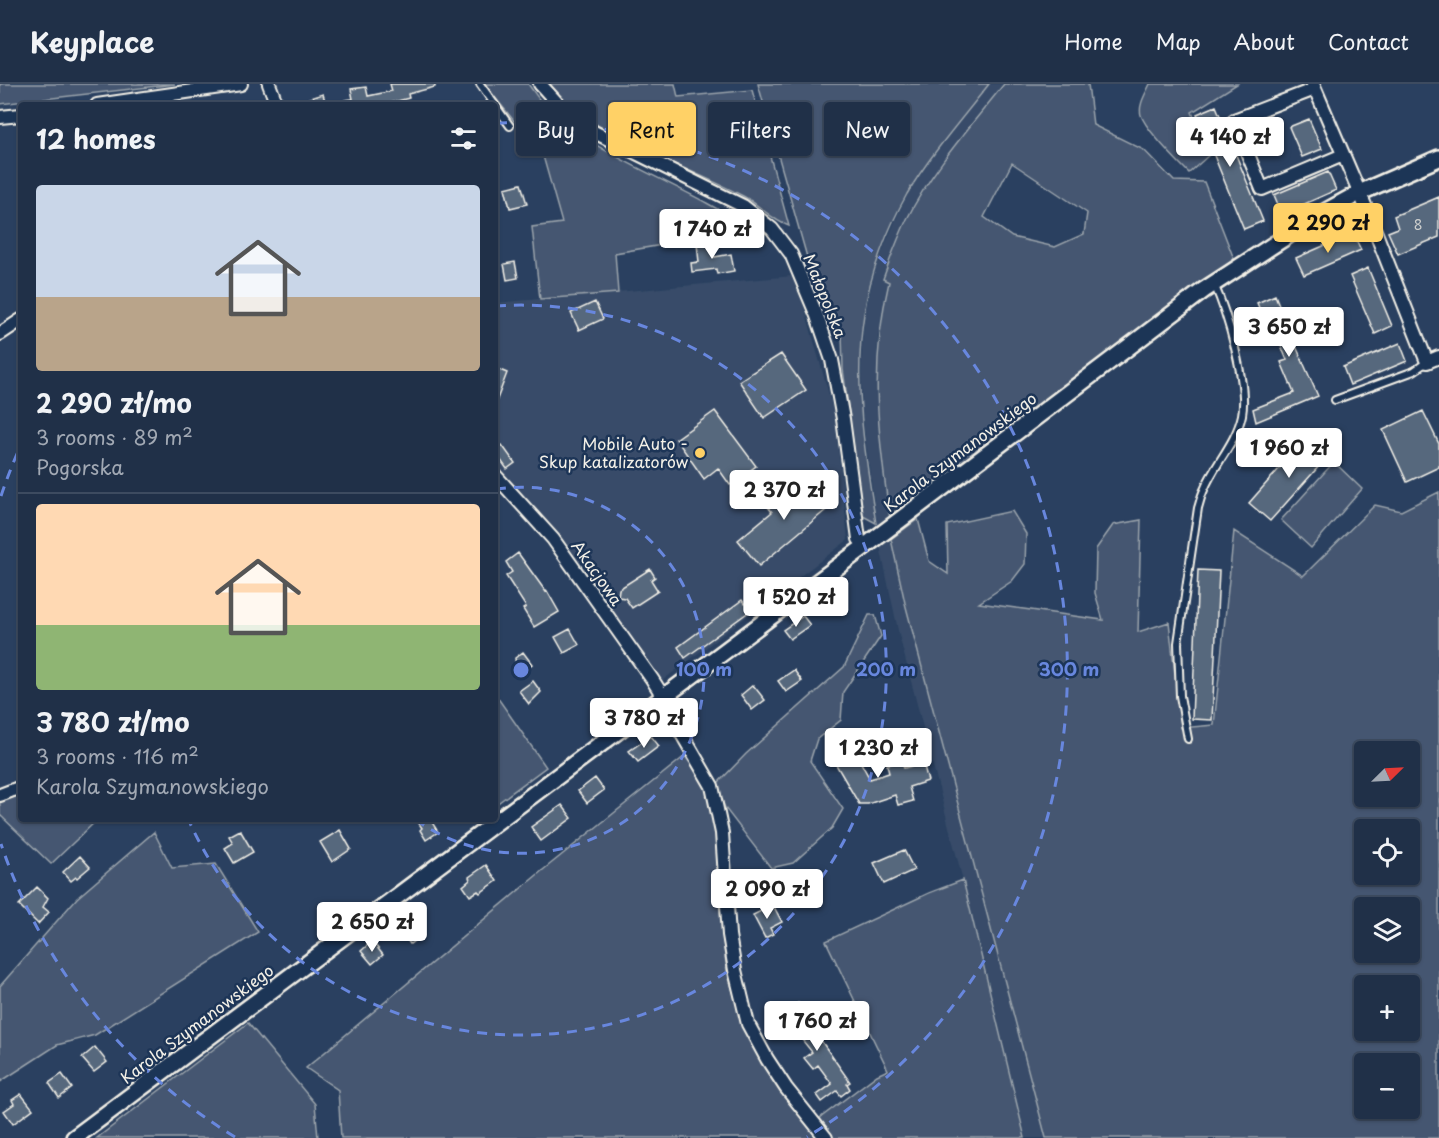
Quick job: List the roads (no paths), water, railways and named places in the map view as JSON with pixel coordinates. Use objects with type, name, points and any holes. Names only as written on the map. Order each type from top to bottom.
[{"type":"street","points":[[118,102],[241,84]]},
{"type":"street","points":[[269,84],[276,102]]},
{"type":"street","name":"Małopolska","points":[[540,84],[560,106],[594,132],[743,206],[772,229],[791,254],[818,316],[832,360],[843,419],[859,538],[865,546]]},
{"type":"street","points":[[1343,155],[1262,189],[1234,120],[1314,86],[1433,359]]},
{"type":"street","points":[[0,117],[18,115]]},
{"type":"street","name":"Karola Szymanowskiego","points":[[498,820],[1209,286],[1304,224],[1359,193],[1439,158]]},
{"type":"street","points":[[0,334],[18,323]]},
{"type":"street","name":"Akacjowa","points":[[498,478],[553,539],[652,679],[712,786],[722,833],[729,935],[748,1024],[786,1088],[826,1138]]},
{"type":"street","points":[[0,795],[18,788]]},
{"type":"street","name":"Karola Szymanowskiego","points":[[74,1138],[496,822]]},
{"type":"lane","points":[[480,84],[493,102]]},
{"type":"lane","points":[[498,109],[510,126]]},
{"type":"lane","points":[[1188,740],[1180,696],[1178,643],[1198,508],[1204,490],[1233,439],[1242,416],[1242,383],[1230,331],[1209,286]]},
{"type":"lane","points":[[1335,400],[1414,371],[1433,359]]},
{"type":"place","name":"Mobile Auto - Skup katalizatorów","points":[[700,453]]}]
